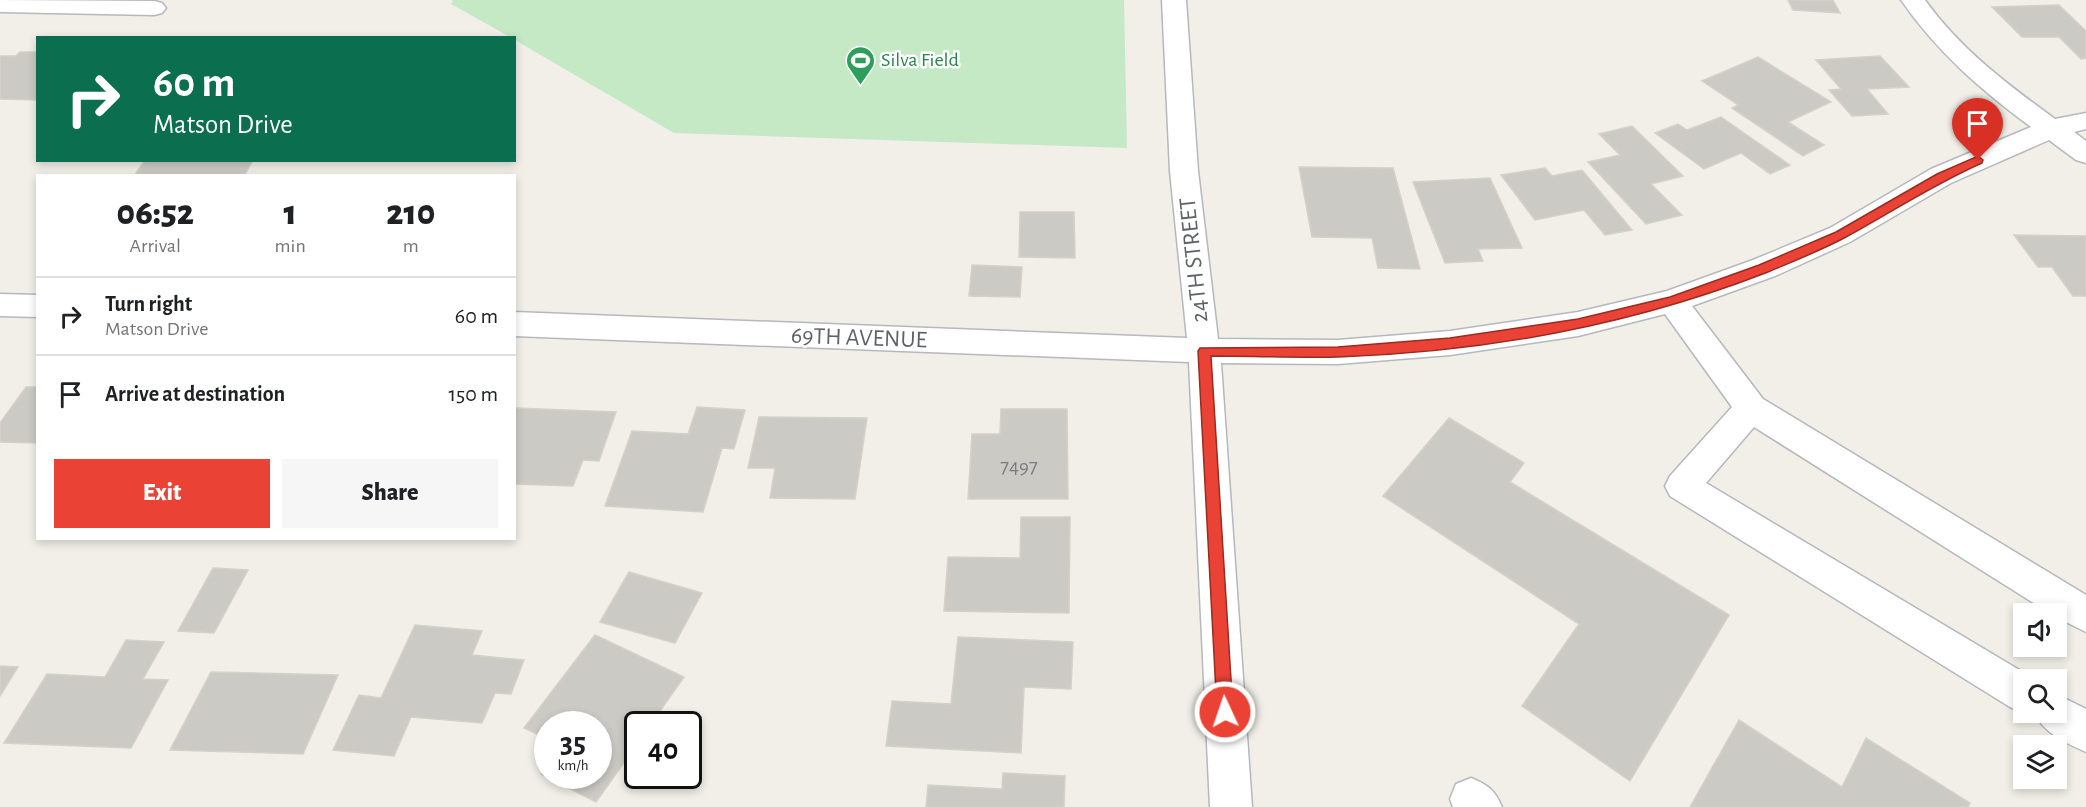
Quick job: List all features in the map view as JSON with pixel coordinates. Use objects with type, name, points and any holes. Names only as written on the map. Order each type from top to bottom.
[{"type":"street","name":"24TH STREET","points":[[1174,0],[1184,171],[1204,351],[1231,807]]},
{"type":"street","points":[[1913,0],[1951,46],[1996,87],[2086,154]]},
{"type":"street","points":[[0,5],[154,8]]},
{"type":"street","name":"69TH AVENUE","points":[[516,324],[1204,351],[1338,352],[1450,343],[1578,324],[1672,301],[1764,268],[1840,235],[1941,176],[2052,128],[2086,121]]},
{"type":"street","points":[[1672,301],[1750,408],[2086,615]]},
{"type":"street","points":[[0,305],[36,306]]},
{"type":"street","points":[[1750,408],[1682,486],[2013,687]]},
{"type":"street","points":[[2067,720],[2086,732]]},
{"type":"green space","name":"Silva Field","points":[[453,0],[1124,0],[1127,148],[674,133],[516,41],[516,36],[508,36],[451,4]]},
{"type":"building","points":[[1788,0],[1833,0],[1840,13],[1793,10]]},
{"type":"building","points":[[2059,5],[2086,31],[2086,58],[2081,59],[2059,37],[2022,37],[1992,7]]},
{"type":"building","points":[[20,52],[36,52],[36,100],[0,99],[0,56],[16,56]]},
{"type":"building","points":[[1880,56],[1909,87],[1867,89],[1888,114],[1852,116],[1829,90],[1841,89],[1816,60]]},
{"type":"building","points":[[1758,57],[1831,102],[1788,122],[1824,145],[1803,156],[1732,108],[1738,105],[1702,81]]},
{"type":"building","points":[[1721,117],[1790,165],[1770,174],[1741,153],[1704,169],[1655,133],[1678,124],[1687,130]]},
{"type":"building","points":[[1632,126],[1683,176],[1651,184],[1682,215],[1646,224],[1588,162],[1620,155],[1599,134]]},
{"type":"building","points":[[144,162],[252,162],[245,174],[135,174]]},
{"type":"building","points":[[1299,167],[1393,168],[1420,269],[1378,268],[1372,238],[1312,237]]},
{"type":"building","points":[[1545,168],[1552,176],[1582,170],[1632,230],[1605,235],[1584,210],[1535,220],[1501,175]]},
{"type":"building","points":[[1490,178],[1522,248],[1478,249],[1483,261],[1445,263],[1413,182]]},
{"type":"building","points":[[1020,212],[1074,212],[1075,258],[1019,257]]},
{"type":"building","points":[[2014,235],[2086,236],[2086,296],[2073,296],[2052,267],[2038,267]]},
{"type":"building","points":[[972,265],[1022,267],[1020,297],[969,296]]},
{"type":"building","points":[[26,387],[36,387],[36,443],[0,442],[0,423]]},
{"type":"building","points":[[697,407],[745,410],[734,449],[722,448],[703,512],[605,506],[632,431],[688,434]]},
{"type":"building","points":[[516,408],[616,412],[599,461],[583,460],[573,486],[516,484]]},
{"type":"building","points":[[1001,409],[1067,409],[1068,499],[968,499],[972,434],[1000,434]]},
{"type":"building","points":[[759,417],[867,418],[855,499],[770,498],[775,468],[748,468]]},
{"type":"building","points":[[1449,418],[1524,463],[1510,482],[1729,615],[1630,781],[1522,706],[1579,624],[1383,496]]},
{"type":"building","points":[[1021,517],[1070,517],[1069,613],[944,611],[948,557],[1020,558]]},
{"type":"building","points":[[213,568],[248,570],[214,633],[178,631]]},
{"type":"building","points":[[629,572],[702,593],[675,643],[600,622]]},
{"type":"building","points":[[415,625],[482,631],[472,655],[524,660],[511,694],[495,693],[482,723],[411,717],[394,756],[333,750],[359,695],[381,698]]},
{"type":"building","points":[[595,635],[684,677],[660,711],[624,711],[624,763],[612,780],[612,711],[537,711]]},
{"type":"building","points":[[958,637],[1073,642],[1071,689],[1024,687],[1021,753],[886,746],[892,701],[951,704]]},
{"type":"building","points":[[126,640],[164,642],[143,679],[168,680],[131,748],[4,743],[47,674],[105,677]]},
{"type":"building","points":[[0,666],[18,667],[0,696]]},
{"type":"building","points":[[211,672],[338,675],[303,754],[170,750]]},
{"type":"building","points":[[534,715],[534,733],[524,728]]},
{"type":"building","points":[[1739,720],[1842,787],[1866,738],[1970,803],[1968,807],[1690,807]]},
{"type":"building","points":[[1003,773],[1065,776],[1064,807],[926,807],[928,785],[1002,789]]},
{"type":"building","points":[[570,789],[605,789],[596,802]]},
{"type":"place","name":"Silva Field","points":[[860,86]]},
{"type":"route","points":[[1225,712],[1204,351],[1338,352],[1450,343],[1578,324],[1672,301],[1764,268],[1840,235],[1941,176],[1978,160]]}]
